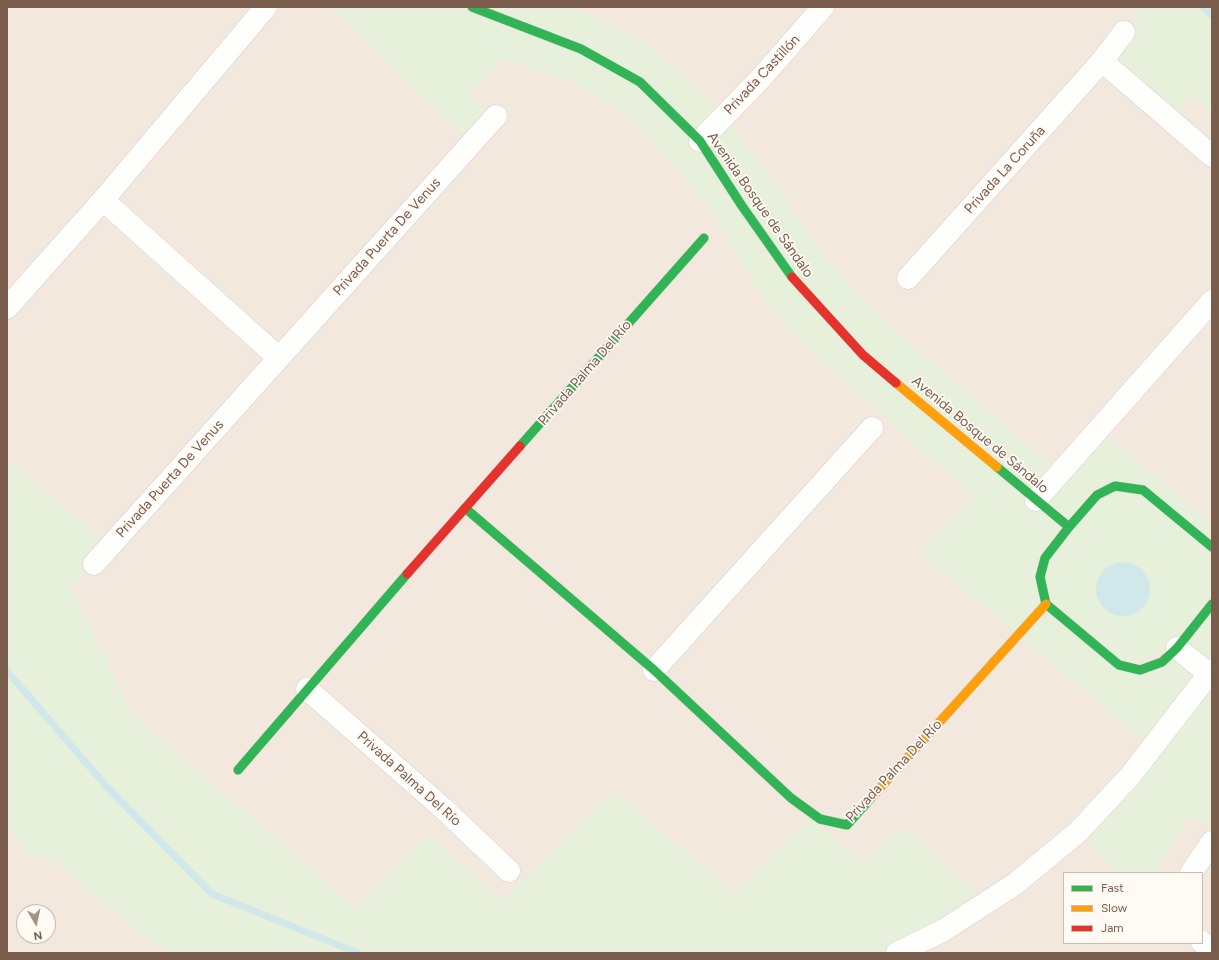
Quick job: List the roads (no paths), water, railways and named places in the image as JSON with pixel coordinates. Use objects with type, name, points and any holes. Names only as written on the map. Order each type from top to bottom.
[{"type":"street","points":[[7,308],[103,200],[266,7]]},
{"type":"street","name":"Avenida Bosque de Sándalo","points":[[472,7],[581,49],[640,82],[700,141],[742,206],[795,282],[863,355],[1069,527]]},
{"type":"street","name":"Privada Castillón","points":[[700,141],[762,77],[823,7]]},
{"type":"street","name":"Privada La Coruña","points":[[908,278],[1102,61],[1124,32]]},
{"type":"street","points":[[1102,61],[1212,156]]},
{"type":"street","name":"Privada Puerta De Venus","points":[[94,564],[496,116]]},
{"type":"street","points":[[103,200],[278,358]]},
{"type":"street","name":"Privada Palma Del Río","points":[[238,770],[465,508],[704,238]]},
{"type":"street","points":[[1036,500],[1212,301]]},
{"type":"street","points":[[654,670],[872,428]]},
{"type":"street","points":[[1212,547],[1143,490],[1115,486],[1097,495],[1069,527],[1046,558],[1040,577],[1046,604],[1119,665],[1140,670],[1162,662],[1177,648],[1212,604]]},
{"type":"street","name":"Privada Palma Del Río","points":[[465,508],[654,670],[790,798],[820,818],[847,825],[1046,604]]},
{"type":"street","points":[[897,953],[944,930],[1015,884],[1078,832],[1130,776],[1211,676],[1177,648]]},
{"type":"street","name":"Privada Palma Del Río","points":[[307,689],[445,810],[509,871]]},
{"type":"street","points":[[1192,872],[1212,842]]},
{"type":"street","points":[[1203,943],[1212,950]]},
{"type":"water","points":[[1118,562],[1128,562],[1138,566],[1146,574],[1150,584],[1150,594],[1146,604],[1138,612],[1128,616],[1118,616],[1108,612],[1100,604],[1096,594],[1096,584],[1100,574],[1108,566]]},
{"type":"waterway","points":[[1203,7],[1212,16]]},
{"type":"waterway","points":[[7,671],[106,786],[212,894],[358,953]]}]
